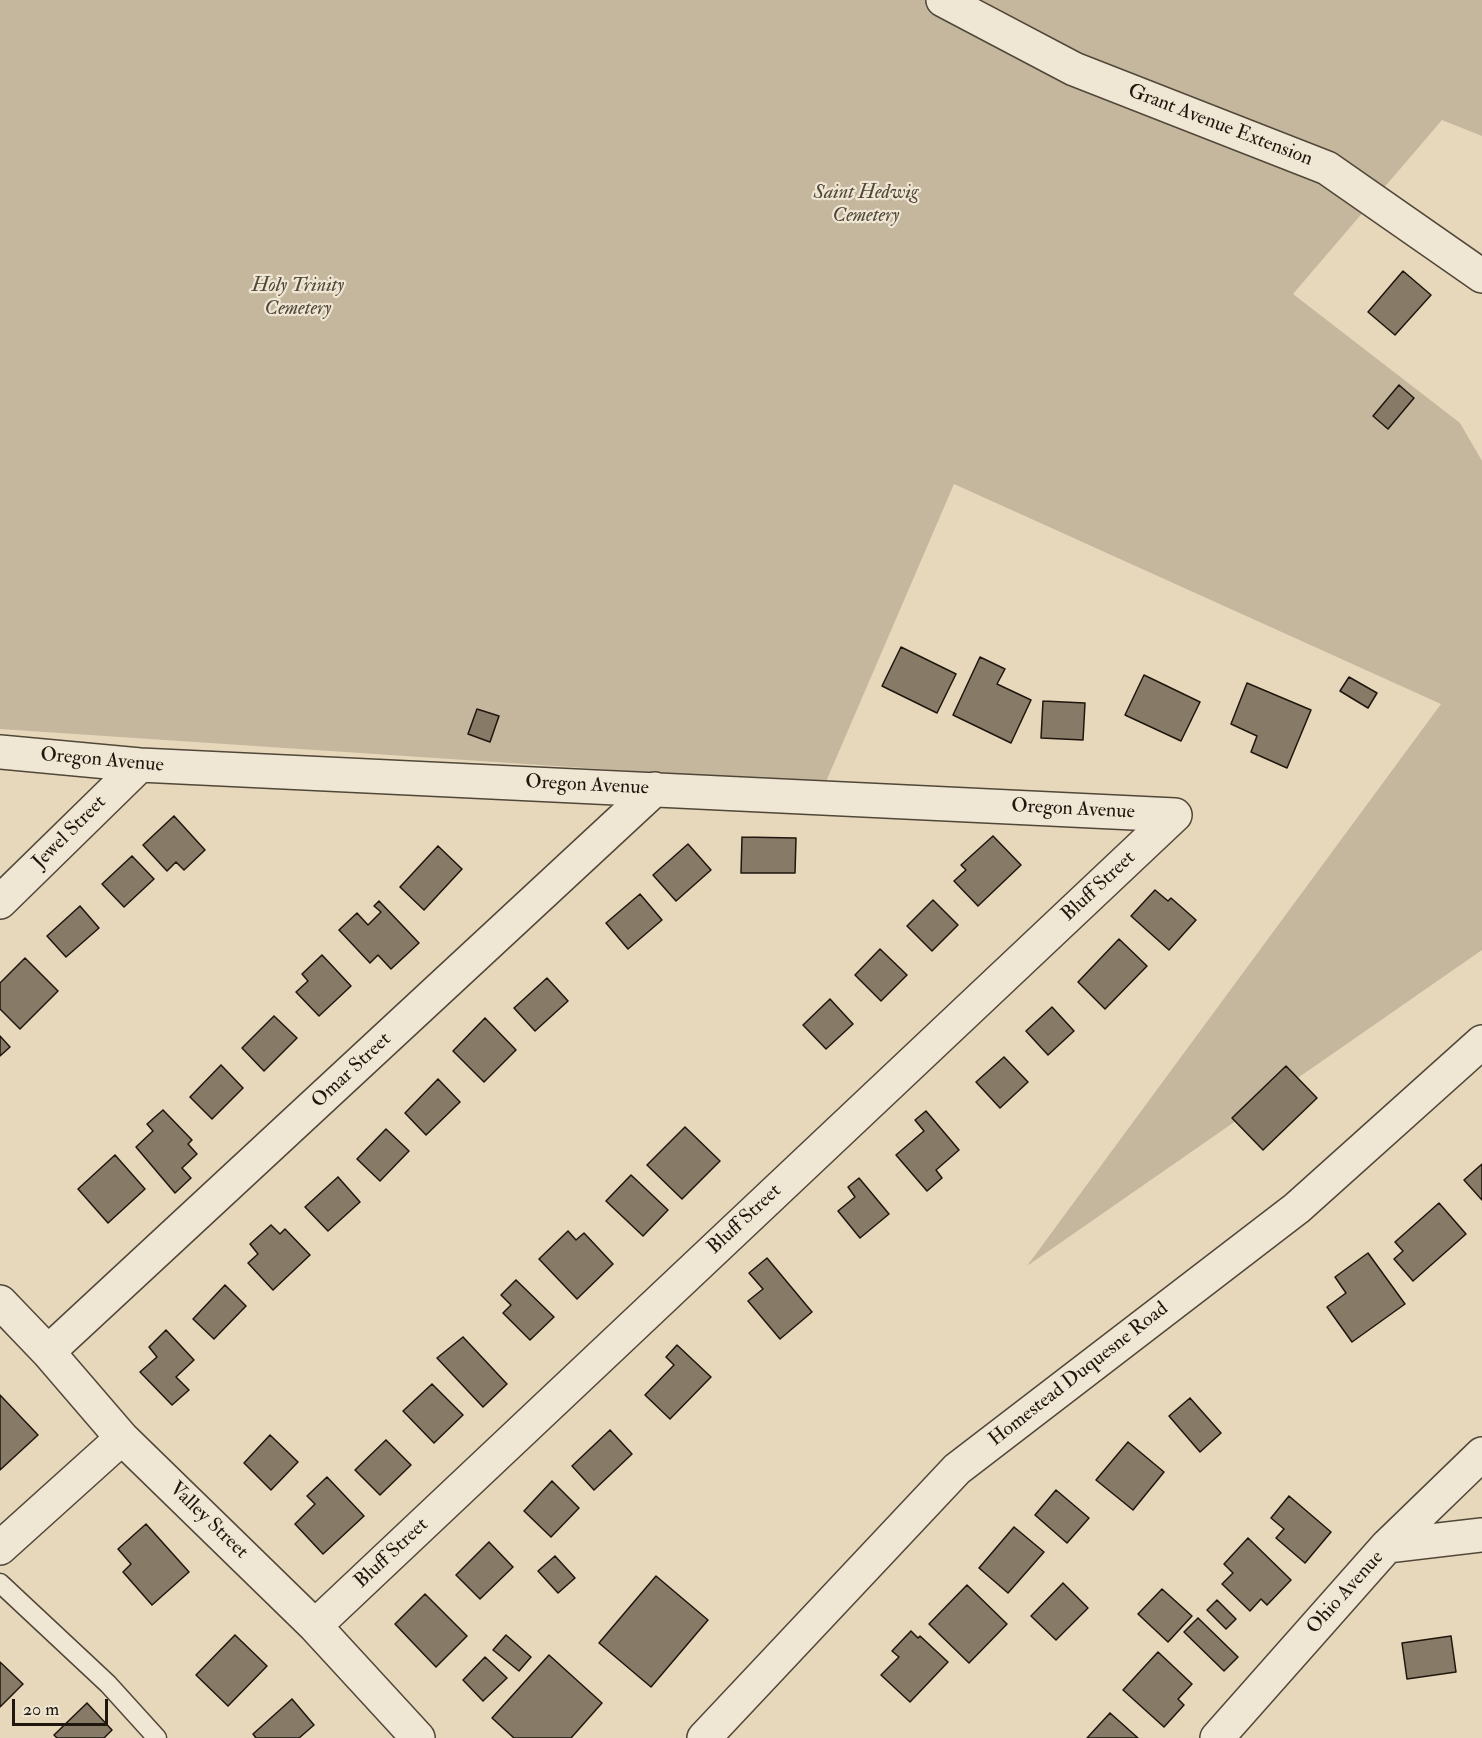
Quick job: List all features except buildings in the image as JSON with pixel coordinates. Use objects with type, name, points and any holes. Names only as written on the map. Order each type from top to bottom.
[{"type":"street","name":"Grant Avenue Extension","points":[[943,0],[1074,69],[1327,168],[1482,276]]},
{"type":"street","name":"Oregon Avenue","points":[[0,752],[140,765],[1175,815]]},
{"type":"street","name":"Jewel Street","points":[[0,902],[140,765]]},
{"type":"street","name":"Omar Street","points":[[48,1352],[655,789]]},
{"type":"street","name":"Bluff Street","points":[[315,1626],[1175,815]]},
{"type":"street","name":"Homestead Duquesne Road","points":[[704,1738],[957,1470],[1297,1208],[1482,1042]]},
{"type":"street","name":"Valley Street","points":[[0,1302],[48,1352],[122,1438],[315,1626],[418,1738]]},
{"type":"street","points":[[0,1548],[122,1438]]},
{"type":"street","name":"Ohio Avenue","points":[[1217,1738],[1388,1546],[1482,1454]]},
{"type":"street","points":[[1388,1546],[1482,1535]]},
{"type":"lane","points":[[0,1583],[108,1684],[157,1738]]},
{"type":"green space","points":[[0,0],[1482,0],[1482,136],[1442,120],[1293,294],[1460,423],[1482,461],[1482,950],[1027,1266],[1441,704],[954,484],[825,784],[0,729]]},
{"type":"park label","name":"Saint Hedwig Cemetery","points":[[866,206]]},
{"type":"park label","name":"Holy Trinity Cemetery","points":[[298,298]]}]
